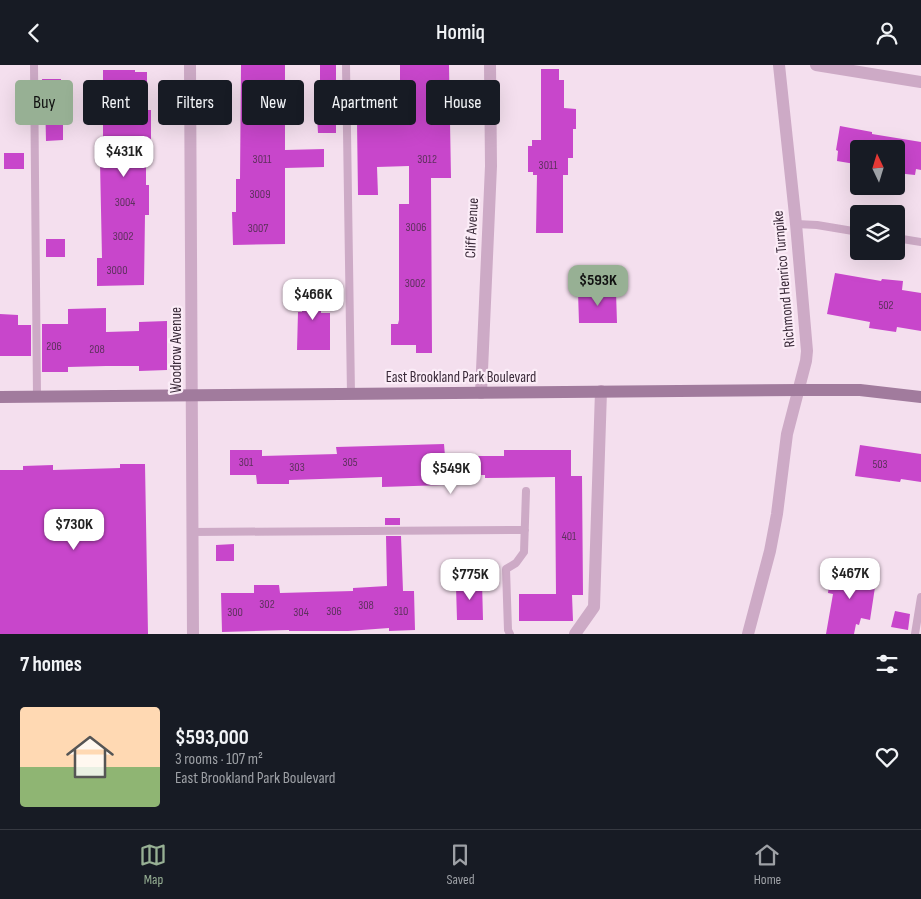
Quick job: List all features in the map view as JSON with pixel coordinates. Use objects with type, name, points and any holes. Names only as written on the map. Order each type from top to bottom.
[{"type":"main road","name":"East Brookland Park Boulevard","points":[[0,397],[799,390],[860,390],[921,397]]},
{"type":"street","name":"Woodrow Avenue","points":[[190,65],[193,634]]},
{"type":"street","name":"Cliff Avenue","points":[[481,393],[491,166],[490,65]]},
{"type":"street","name":"Richmond Henrico Turnpike","points":[[748,634],[770,551],[777,514],[787,434],[806,361],[807,337],[779,65]]},
{"type":"street","points":[[816,65],[921,82]]},
{"type":"street","points":[[575,634],[594,607],[601,391]]},
{"type":"lane","points":[[34,65],[37,396]]},
{"type":"lane","points":[[346,65],[351,394]]},
{"type":"lane","points":[[796,224],[817,225],[850,230]]},
{"type":"lane","points":[[905,239],[921,242]]},
{"type":"lane","points":[[510,634],[508,630],[506,569],[516,563],[524,552],[526,491]]},
{"type":"lane","points":[[192,532],[525,530]]},
{"type":"lane","points":[[915,634],[921,597]]},
{"type":"building","points":[[241,65],[285,65],[285,80],[242,80],[242,125],[285,125],[285,150],[324,149],[324,167],[285,168],[285,244],[233,245],[232,212],[236,212],[236,179],[240,179]]},
{"type":"building","points":[[320,65],[336,65],[336,80],[320,80]]},
{"type":"building","points":[[400,65],[449,65],[449,80],[426,80],[426,125],[450,125],[451,178],[431,178],[432,353],[416,353],[416,345],[391,345],[391,324],[398,324],[399,320],[399,204],[409,204],[409,166],[377,167],[378,195],[358,195],[357,125],[416,125],[416,80],[400,80]]},
{"type":"building","points":[[541,69],[559,69],[559,80],[564,80],[564,108],[576,109],[576,129],[573,129],[573,158],[568,158],[568,175],[563,175],[563,233],[536,233],[537,175],[533,175],[533,172],[528,172],[528,146],[532,146],[532,140],[541,140]]},
{"type":"building","points":[[103,70],[147,72],[147,80],[103,80]]},
{"type":"building","points":[[42,79],[61,79],[61,80]]},
{"type":"building","points":[[148,110],[151,110],[151,141],[146,141],[146,185],[149,185],[149,215],[145,215],[144,285],[97,286],[97,258],[102,258],[100,161],[102,160],[103,125],[148,125]]},
{"type":"building","points":[[46,125],[63,125],[63,140],[46,141]]},
{"type":"building","points":[[318,125],[336,125],[336,133],[318,133]]},
{"type":"building","points":[[840,126],[872,132],[872,134],[921,142],[921,170],[916,169],[915,175],[905,174],[905,140],[850,140],[850,163],[837,161],[838,151],[836,150]]},
{"type":"building","points":[[4,153],[24,153],[24,169],[4,169]]},
{"type":"building","points":[[46,239],[65,239],[65,257],[46,257]]},
{"type":"building","points":[[835,273],[881,281],[882,279],[903,281],[902,290],[921,293],[921,331],[897,327],[896,332],[869,328],[870,322],[827,314]]},
{"type":"building","points":[[305,281],[321,283],[321,313],[330,313],[330,350],[297,350],[298,312],[302,312],[302,286],[305,286]]},
{"type":"building","points":[[578,292],[616,292],[617,323],[579,323]]},
{"type":"building","points":[[106,308],[106,332],[139,331],[139,322],[167,321],[167,370],[139,371],[139,366],[106,366],[68,367],[68,372],[42,372],[42,324],[68,324],[68,309]]},
{"type":"building","points":[[0,314],[18,315],[18,325],[31,325],[31,356],[0,356]]},
{"type":"building","points":[[444,444],[445,456],[504,456],[504,450],[571,450],[571,476],[582,476],[583,595],[572,595],[573,621],[519,621],[519,594],[556,594],[555,477],[485,478],[485,475],[445,475],[445,485],[382,487],[382,477],[289,480],[289,484],[257,484],[256,475],[230,475],[230,450],[262,450],[262,456],[337,454],[336,447]]},
{"type":"building","points":[[860,445],[921,454],[921,482],[901,479],[900,482],[855,476]]},
{"type":"building","points":[[120,464],[145,464],[148,634],[0,634],[0,470],[23,470],[23,466],[53,465],[53,470],[120,468]]},
{"type":"building","points":[[385,518],[400,518],[400,525],[385,525]]},
{"type":"building","points":[[386,536],[401,536],[403,591],[414,591],[415,630],[389,631],[389,628],[348,631],[222,632],[221,593],[254,593],[254,585],[279,585],[280,593],[353,591],[353,588],[387,586]]},
{"type":"building","points":[[234,544],[234,561],[216,561],[216,545]]},
{"type":"building","points":[[831,569],[877,574],[870,620],[861,618],[859,625],[856,624],[854,634],[826,634],[833,594],[828,593]]},
{"type":"building","points":[[482,581],[483,620],[457,620],[456,586],[463,585],[463,582]]},
{"type":"building","points":[[895,611],[910,614],[908,630],[891,627]]}]
